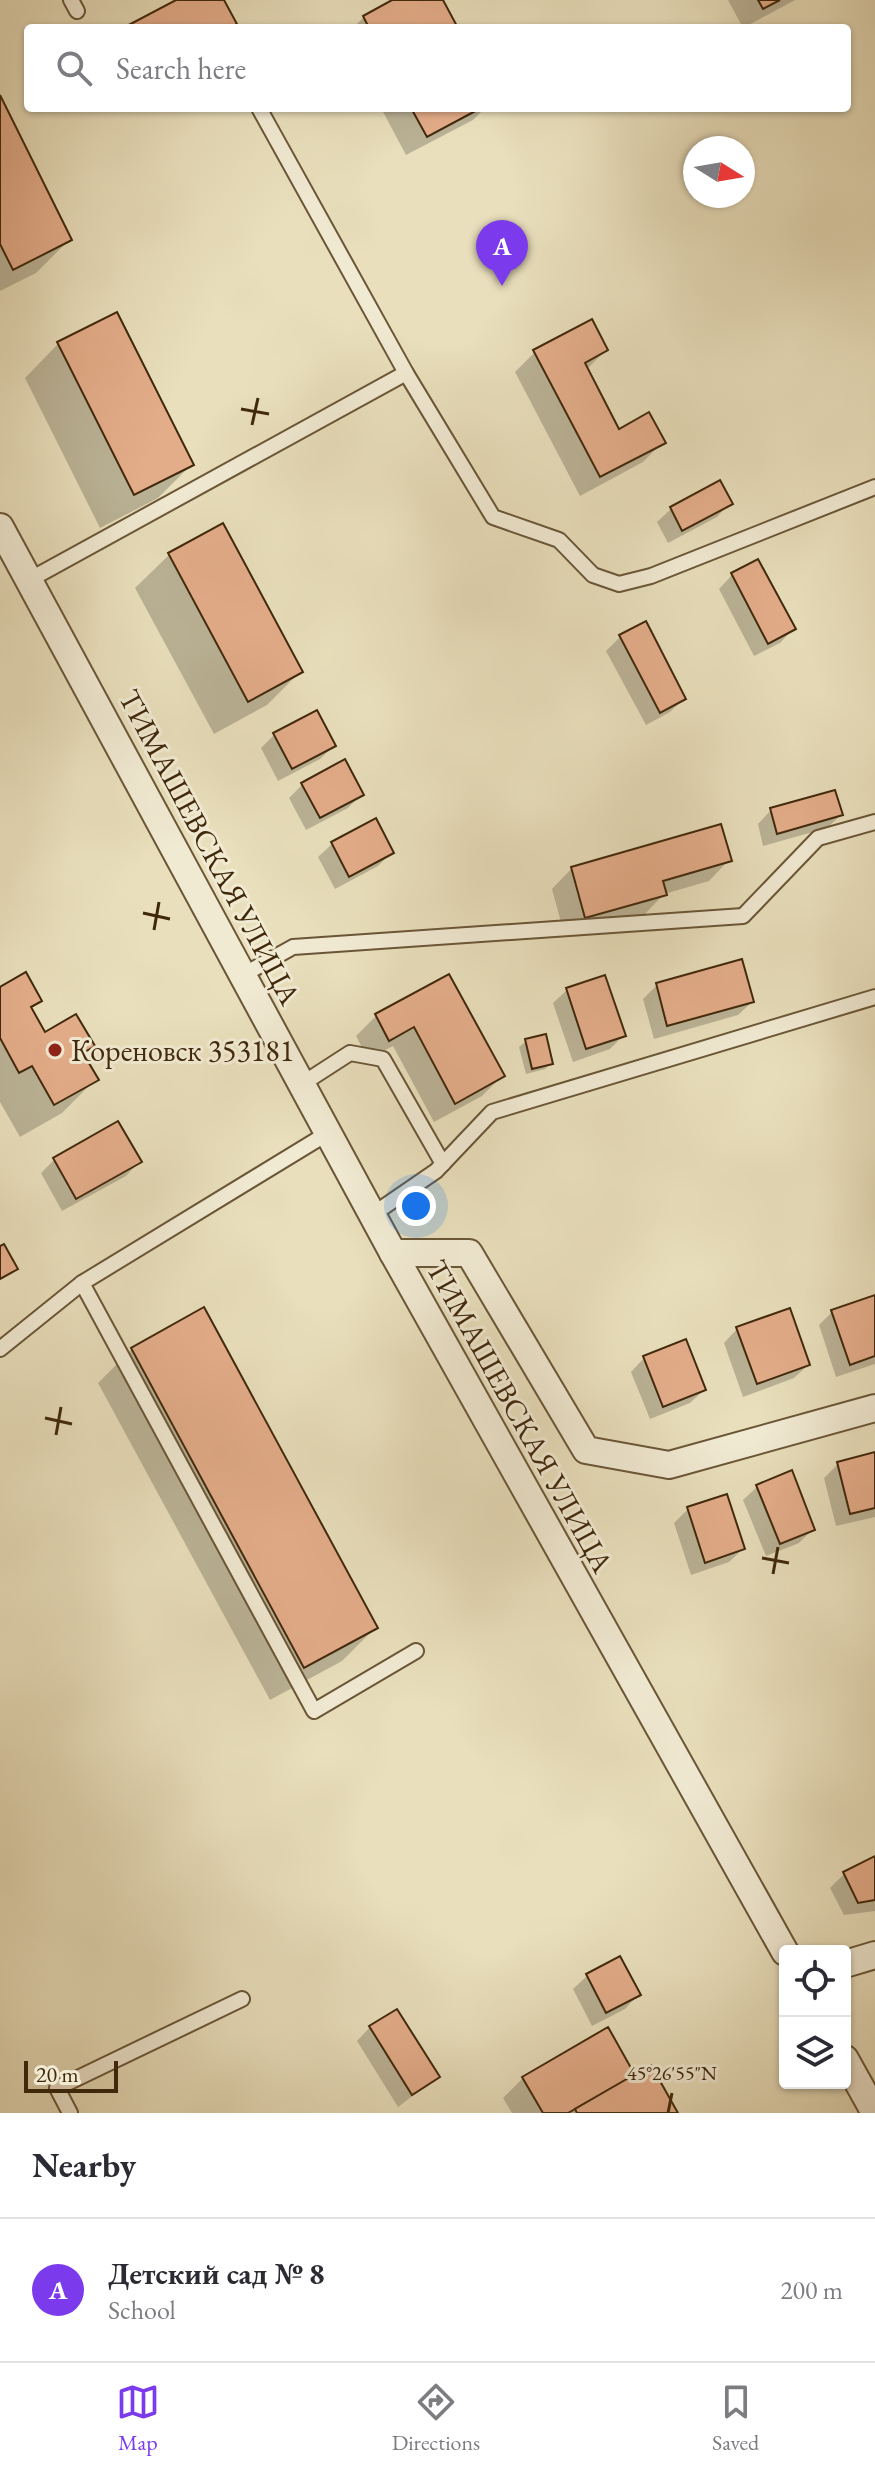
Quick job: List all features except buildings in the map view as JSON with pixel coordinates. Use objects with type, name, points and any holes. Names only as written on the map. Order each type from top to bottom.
[{"type":"street","name":"ТИМАШЕВСКАЯ УЛИЦА","points":[[0,527],[372,1215],[781,1945]]},
{"type":"street","points":[[393,1253],[469,1253],[586,1450],[669,1465],[875,1408]]},
{"type":"street","points":[[851,1962],[875,1955]]},
{"type":"street","points":[[851,2070],[875,2113]]},
{"type":"lane","points":[[261,112],[406,373],[493,517],[559,540],[593,575],[619,584],[651,576],[875,487]]},
{"type":"lane","points":[[29,580],[406,373]]},
{"type":"lane","points":[[243,975],[293,947],[743,916],[818,838],[875,822]]},
{"type":"lane","points":[[372,1215],[443,1164],[492,1112],[875,997]]},
{"type":"lane","points":[[302,1084],[350,1053],[383,1059],[443,1164]]},
{"type":"lane","points":[[0,1349],[82,1283],[328,1133]]},
{"type":"lane","points":[[82,1283],[314,1711],[416,1651]]},
{"type":"lane","points":[[70,2113],[57,2088],[242,1999]]},
{"type":"place","name":"Детский сад № 8","points":[[502,286]]},
{"type":"place","name":"Кореновск 353181","points":[[55,1050]]}]
